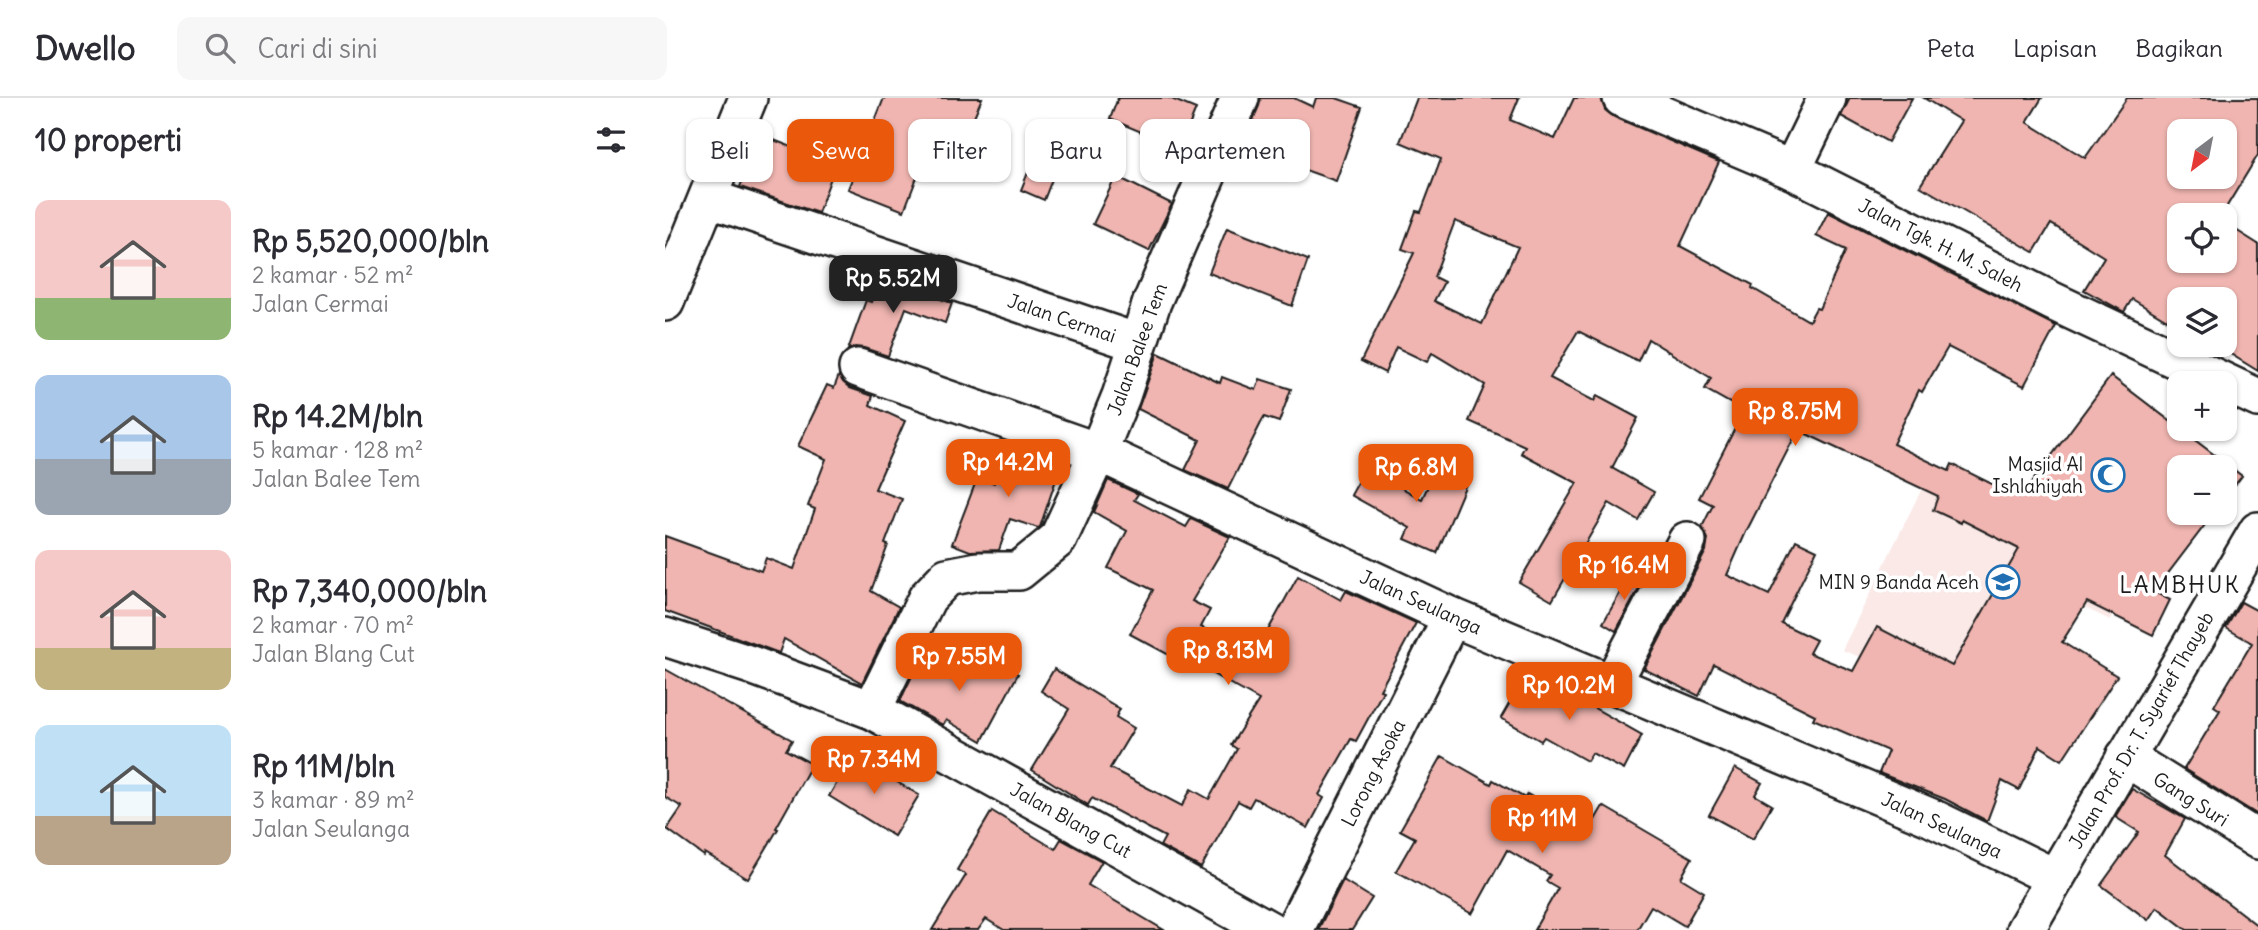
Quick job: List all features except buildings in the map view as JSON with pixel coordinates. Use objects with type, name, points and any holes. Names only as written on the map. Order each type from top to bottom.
[{"type":"street","points":[[665,302],[748,98]]},
{"type":"street","name":"Jalan Balee Tem","points":[[872,710],[927,598],[947,577],[978,571],[1019,571],[1058,539],[1098,452],[1121,396],[1152,302],[1240,98]]},
{"type":"street","name":"Jalan Tgk. H. M. Saleh","points":[[1622,98],[1792,170],[2052,301],[2258,398]]},
{"type":"street","points":[[1792,170],[1827,98]]},
{"type":"street","name":"Jalan Cermai","points":[[708,198],[1138,343]]},
{"type":"street","name":"Jalan Seulanga","points":[[858,368],[1098,452],[1452,617],[1932,818],[2055,878]]},
{"type":"street","name":"Jalan Prof. Dr. T. Syarief Thayeb","points":[[2025,930],[2258,531]]},
{"type":"street","points":[[1612,684],[1687,541]]},
{"type":"street","name":"Lorong Asoka","points":[[1294,930],[1452,617]]},
{"type":"street","name":"Jalan Blang Cut","points":[[665,637],[751,665],[872,710],[1269,930]]},
{"type":"street","name":"Gang Suri","points":[[2125,757],[2258,840]]},
{"type":"shaded area","name":"MIN 9 Banda Aceh","points":[[1933,466],[2137,572],[2110,620],[2055,593],[1992,709],[1842,650]]},
{"type":"place","name":"Masjid Al Ishlahiyah","points":[[2108,475]]},
{"type":"place","name":"MIN 9 Banda Aceh","points":[[2003,582]]},
{"type":"district","name":"LAMBHUK","points":[[2180,584]]}]
